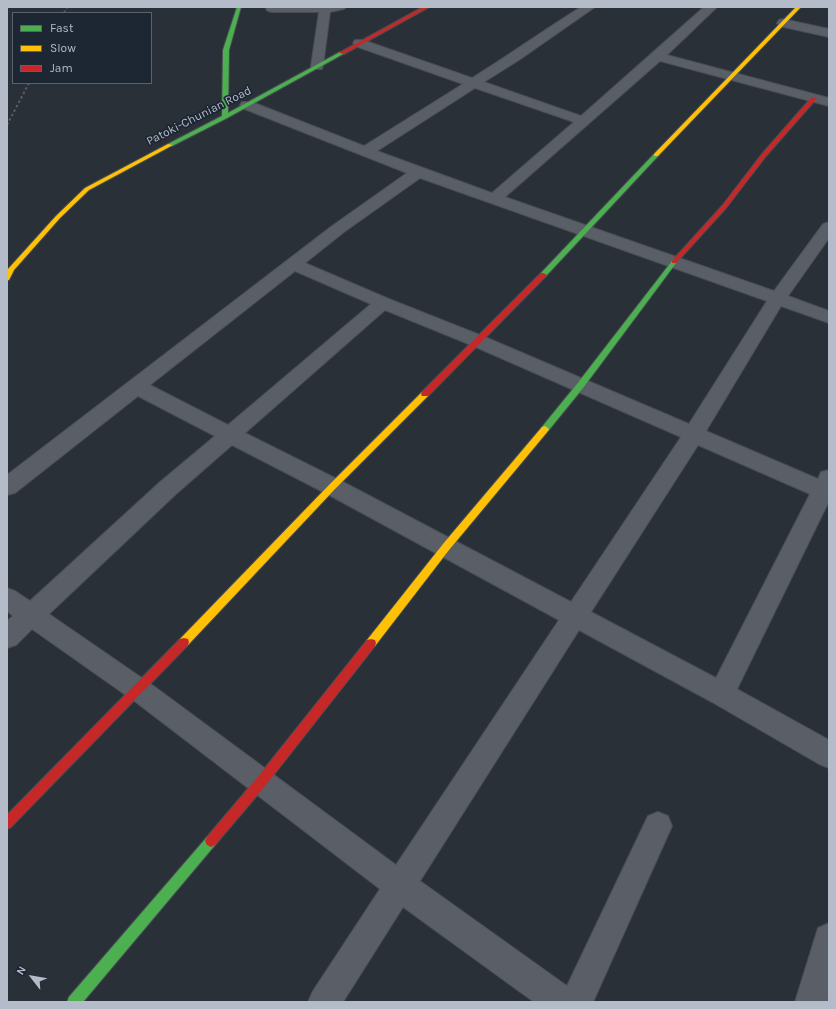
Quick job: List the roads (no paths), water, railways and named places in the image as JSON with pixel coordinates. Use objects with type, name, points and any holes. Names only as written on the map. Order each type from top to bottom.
[{"type":"street","points":[[225,117],[226,50],[239,7]]},
{"type":"street","points":[[272,9],[325,9],[340,7]]},
{"type":"street","name":"Patoki-Chunian Road","points":[[7,278],[11,269],[58,217],[87,189],[138,160],[225,117],[427,7]]},
{"type":"street","points":[[365,152],[515,58],[551,31],[589,7]]},
{"type":"street","points":[[494,199],[658,56],[710,7]]},
{"type":"street","points":[[7,823],[139,690],[332,487],[525,294],[584,230],[799,7]]},
{"type":"street","points":[[317,66],[325,9]]},
{"type":"street","points":[[783,23],[829,32]]},
{"type":"street","points":[[359,43],[583,121]]},
{"type":"street","points":[[658,56],[821,100]]},
{"type":"street","points":[[74,1002],[261,782],[446,547],[580,386],[673,263],[724,207],[764,155],[821,100],[829,86]]},
{"type":"street","points":[[246,105],[418,172],[829,317]]},
{"type":"street","points":[[7,487],[338,230],[418,172]]},
{"type":"street","points":[[324,1002],[693,435],[777,299],[829,227]]},
{"type":"street","points":[[294,264],[384,303],[478,341],[693,435],[827,487],[721,694]]},
{"type":"street","points":[[7,637],[229,435],[384,303]]},
{"type":"street","points":[[137,387],[446,547],[721,694],[829,755]]},
{"type":"street","points":[[7,598],[139,690],[399,885],[561,1002]]},
{"type":"street","points":[[576,1002],[658,826]]},
{"type":"street","points":[[811,1002],[829,939]]},
{"type":"railway","points":[[64,12],[67,7]]},
{"type":"railway","points":[[7,125],[28,84]]}]
